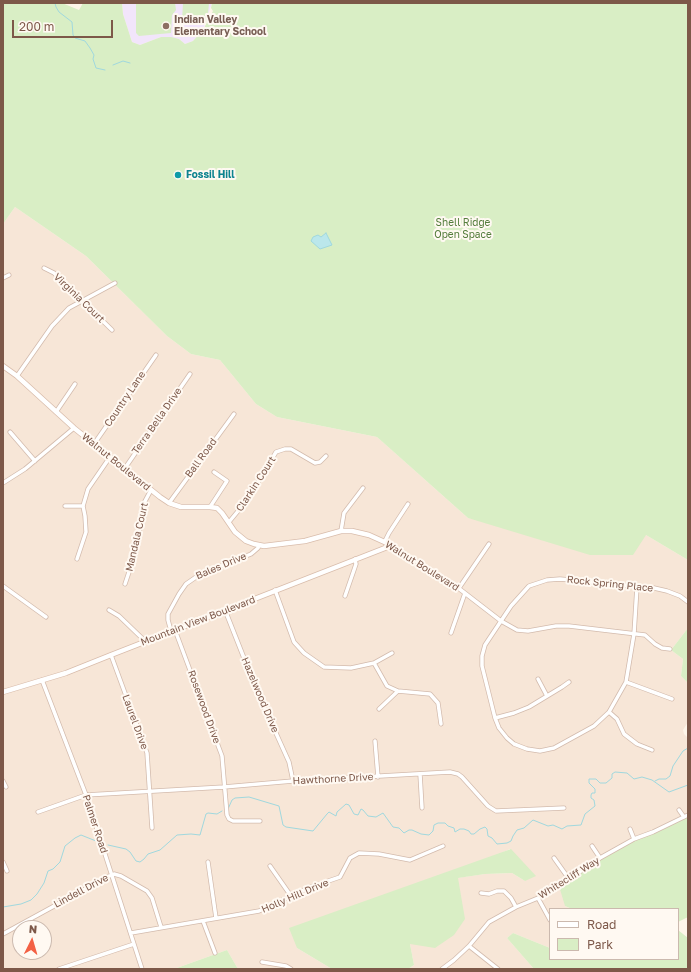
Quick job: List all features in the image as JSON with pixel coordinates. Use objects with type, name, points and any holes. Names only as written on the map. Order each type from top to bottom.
[{"type":"street","name":"Virginia Court","points":[[44,268],[54,273],[112,330]]},
{"type":"street","points":[[3,278],[9,275]]},
{"type":"street","points":[[17,376],[52,326],[69,308],[115,283]]},
{"type":"street","name":"Country Lane","points":[[94,444],[156,355]]},
{"type":"street","name":"Walnut Boulevard","points":[[3,366],[17,376],[74,428],[169,503],[181,507],[210,506]]},
{"type":"street","name":"Terra Bella Drive","points":[[125,468],[190,374]]},
{"type":"street","points":[[56,412],[75,384]]},
{"type":"street","name":"Ball Road","points":[[169,503],[234,414]]},
{"type":"street","points":[[3,483],[16,476],[74,428]]},
{"type":"street","points":[[10,432],[35,461]]},
{"type":"street","name":"Clarkin Court","points":[[229,522],[248,499],[276,452],[285,449],[292,450],[315,463],[320,462],[326,456]]},
{"type":"street","points":[[77,559],[86,532],[83,506],[88,490],[110,456]]},
{"type":"street","points":[[214,472],[227,481],[210,506],[220,510],[239,536],[246,541],[259,546]]},
{"type":"street","points":[[341,531],[344,513],[363,488]]},
{"type":"street","name":"Mandala Court","points":[[125,584],[136,551],[144,503],[151,490]]},
{"type":"street","points":[[387,542],[389,533],[408,504]]},
{"type":"street","points":[[65,506],[83,506]]},
{"type":"street","name":"Walnut Boulevard","points":[[259,546],[305,541],[341,531],[369,534],[387,542],[459,588],[501,622],[517,630],[528,631],[556,626],[569,626],[645,635],[662,648],[670,649]]},
{"type":"street","name":"Mountain View Boulevard","points":[[3,692],[42,680],[111,655],[385,548],[387,542]]},
{"type":"street","points":[[459,588],[489,544]]},
{"type":"street","name":"Bales Drive","points":[[173,630],[168,620],[168,614],[186,584],[199,575],[251,554],[259,546]]},
{"type":"street","points":[[344,596],[354,570],[355,559]]},
{"type":"street","name":"Rock Spring Place","points":[[501,622],[511,606],[529,586],[547,580],[560,579],[667,591],[680,596],[688,602]]},
{"type":"street","points":[[3,586],[46,617]]},
{"type":"street","points":[[501,622],[485,645],[482,656],[482,666],[495,718],[499,728],[514,744],[527,749],[540,751],[554,748],[594,726],[609,712],[626,682],[634,634],[637,587]]},
{"type":"street","points":[[275,590],[294,642],[304,653],[324,667],[351,668],[374,663],[392,652]]},
{"type":"street","points":[[451,632],[465,593]]},
{"type":"street","points":[[109,610],[119,616],[145,641]]},
{"type":"street","name":"Hazelwood Drive","points":[[225,610],[257,691],[289,762],[293,781]]},
{"type":"street","name":"Rosewood Drive","points":[[173,630],[222,756],[227,815],[233,822],[260,821]]},
{"type":"street","name":"Laurel Drive","points":[[111,655],[147,752],[152,828]]},
{"type":"street","points":[[374,663],[387,686],[398,690],[430,694],[438,703],[441,724]]},
{"type":"street","points":[[538,679],[547,696]]},
{"type":"street","name":"Palmer Road","points":[[42,680],[86,795],[142,969]]},
{"type":"street","points":[[495,718],[529,707],[569,682]]},
{"type":"street","points":[[626,682],[672,699]]},
{"type":"street","points":[[379,709],[398,690]]},
{"type":"street","points":[[609,712],[617,719],[624,734],[637,744],[652,750]]},
{"type":"street","points":[[375,741],[378,777]]},
{"type":"street","name":"Hawthorne Drive","points":[[38,812],[86,795],[450,772],[458,774],[488,806],[496,812],[564,808]]},
{"type":"street","points":[[420,774],[422,808]]},
{"type":"street","points":[[3,781],[6,787]]},
{"type":"street","points":[[679,810],[686,816]]},
{"type":"street","name":"Whitecliff Way","points":[[442,969],[469,946],[489,922],[516,907],[538,898],[570,879],[600,858],[634,839],[653,832],[686,816]]},
{"type":"street","points":[[630,829],[634,839]]},
{"type":"street","name":"Holly Hill Drive","points":[[131,933],[255,912],[324,882],[340,877],[350,858],[359,853],[379,854],[410,860],[443,846]]},
{"type":"street","points":[[592,846],[600,858]]},
{"type":"street","points":[[554,858],[570,879]]},
{"type":"street","points":[[3,862],[7,871]]},
{"type":"street","points":[[208,862],[216,918]]},
{"type":"street","points":[[270,866],[291,896]]},
{"type":"street","name":"Lindell Drive","points":[[3,934],[111,875],[121,876],[147,891],[152,898],[161,927]]},
{"type":"street","points":[[481,893],[489,894],[497,891],[504,891],[511,898],[516,907]]},
{"type":"street","points":[[538,898],[549,918]]},
{"type":"street","points":[[204,921],[215,953]]},
{"type":"street","points":[[59,969],[134,944]]},
{"type":"street","points":[[469,946],[498,969]]},
{"type":"street","points":[[262,962],[286,966],[291,969]]},
{"type":"shaded area","name":"Indian Valley Elementary School","points":[[122,3],[212,3],[203,30],[193,41],[185,44],[179,39],[161,37],[140,45],[132,42],[123,14]]},
{"type":"shaded area","points":[[15,207],[86,256],[167,336],[191,354],[220,360],[256,404],[277,417],[377,437],[468,518],[646,535],[688,560],[688,628],[671,650],[683,659],[681,676],[688,683],[688,722],[683,730],[684,734],[688,738],[688,815],[565,906],[570,908],[549,908],[549,948],[513,933],[507,938],[534,969],[408,969],[414,965],[410,944],[457,878],[485,874],[512,873],[525,881],[510,849],[297,948],[332,969],[238,969],[227,950],[174,969],[3,969],[3,224]]},
{"type":"green space","name":"Shell Ridge Open Space","points":[[3,3],[62,3],[79,10],[83,3],[122,3],[123,14],[132,42],[140,45],[161,37],[179,39],[185,44],[193,41],[203,30],[213,11],[211,8],[212,3],[688,3],[688,560],[646,535],[633,555],[590,555],[468,518],[377,437],[277,417],[256,404],[220,360],[191,354],[167,336],[86,256],[15,207],[3,224]]},
{"type":"green space","points":[[136,3],[175,3],[176,10],[172,15],[171,33],[139,36],[136,33]]},
{"type":"green space","points":[[183,3],[209,3],[206,22],[182,20]]},
{"type":"green space","points":[[688,628],[688,683],[681,676],[683,659],[671,650]]},
{"type":"green space","points":[[688,815],[688,917],[679,922],[679,908],[570,908],[565,906],[559,886],[600,858],[634,839]]},
{"type":"green space","points":[[511,849],[536,876],[525,881],[512,873],[485,874],[458,878],[465,919],[454,935],[435,948],[410,944],[414,965],[408,969],[332,969],[297,948],[289,928]]},
{"type":"green space","points":[[679,931],[688,938],[688,969],[534,969],[507,938],[513,933],[549,948],[549,960],[679,960]]},
{"type":"green space","points":[[227,950],[238,969],[174,969]]},
{"type":"water","points":[[326,233],[332,245],[320,249],[311,241],[313,237],[318,235],[321,237]]},
{"type":"waterway","points":[[55,3],[59,12],[72,22],[73,35],[75,38],[85,41],[90,48],[94,55],[93,59],[96,68],[105,70]]},
{"type":"waterway","points":[[113,65],[123,61],[130,63]]},
{"type":"waterway","points":[[655,781],[659,779],[666,779],[670,776],[673,766],[683,751],[688,748]]},
{"type":"waterway","points":[[228,809],[232,800],[235,798],[249,797],[279,806],[283,825],[286,827],[313,831],[329,812],[336,816],[337,812],[346,804],[349,805],[354,814],[358,815],[361,809],[368,816],[376,817],[383,813],[393,827],[399,828],[404,833],[412,830],[421,834],[429,835],[433,831],[434,825],[438,823],[445,823],[454,828],[455,832],[460,829],[464,829],[469,831],[471,834],[474,834],[485,827],[487,829],[488,836],[497,844],[511,841],[517,830],[524,828],[533,820],[548,826],[553,825],[562,829],[567,826],[581,825],[585,814],[595,806],[594,800],[591,798],[592,793],[595,793],[595,789],[589,783],[589,779],[596,779],[600,783],[606,783],[612,778],[612,774],[615,772],[627,773],[634,779],[642,777],[652,780],[669,792],[688,785]]},
{"type":"waterway","points":[[108,845],[126,849],[136,861],[140,862],[148,854],[160,850],[177,835],[200,835],[206,814],[217,814],[222,811]]},
{"type":"waterway","points":[[3,907],[21,904],[31,900],[44,883],[48,871],[53,869],[60,862],[65,846],[75,838],[81,835],[96,841]]},
{"type":"place","name":"Indian Valley Elementary School","points":[[166,26]]},
{"type":"place","name":"Fossil Hill","points":[[178,175]]}]
